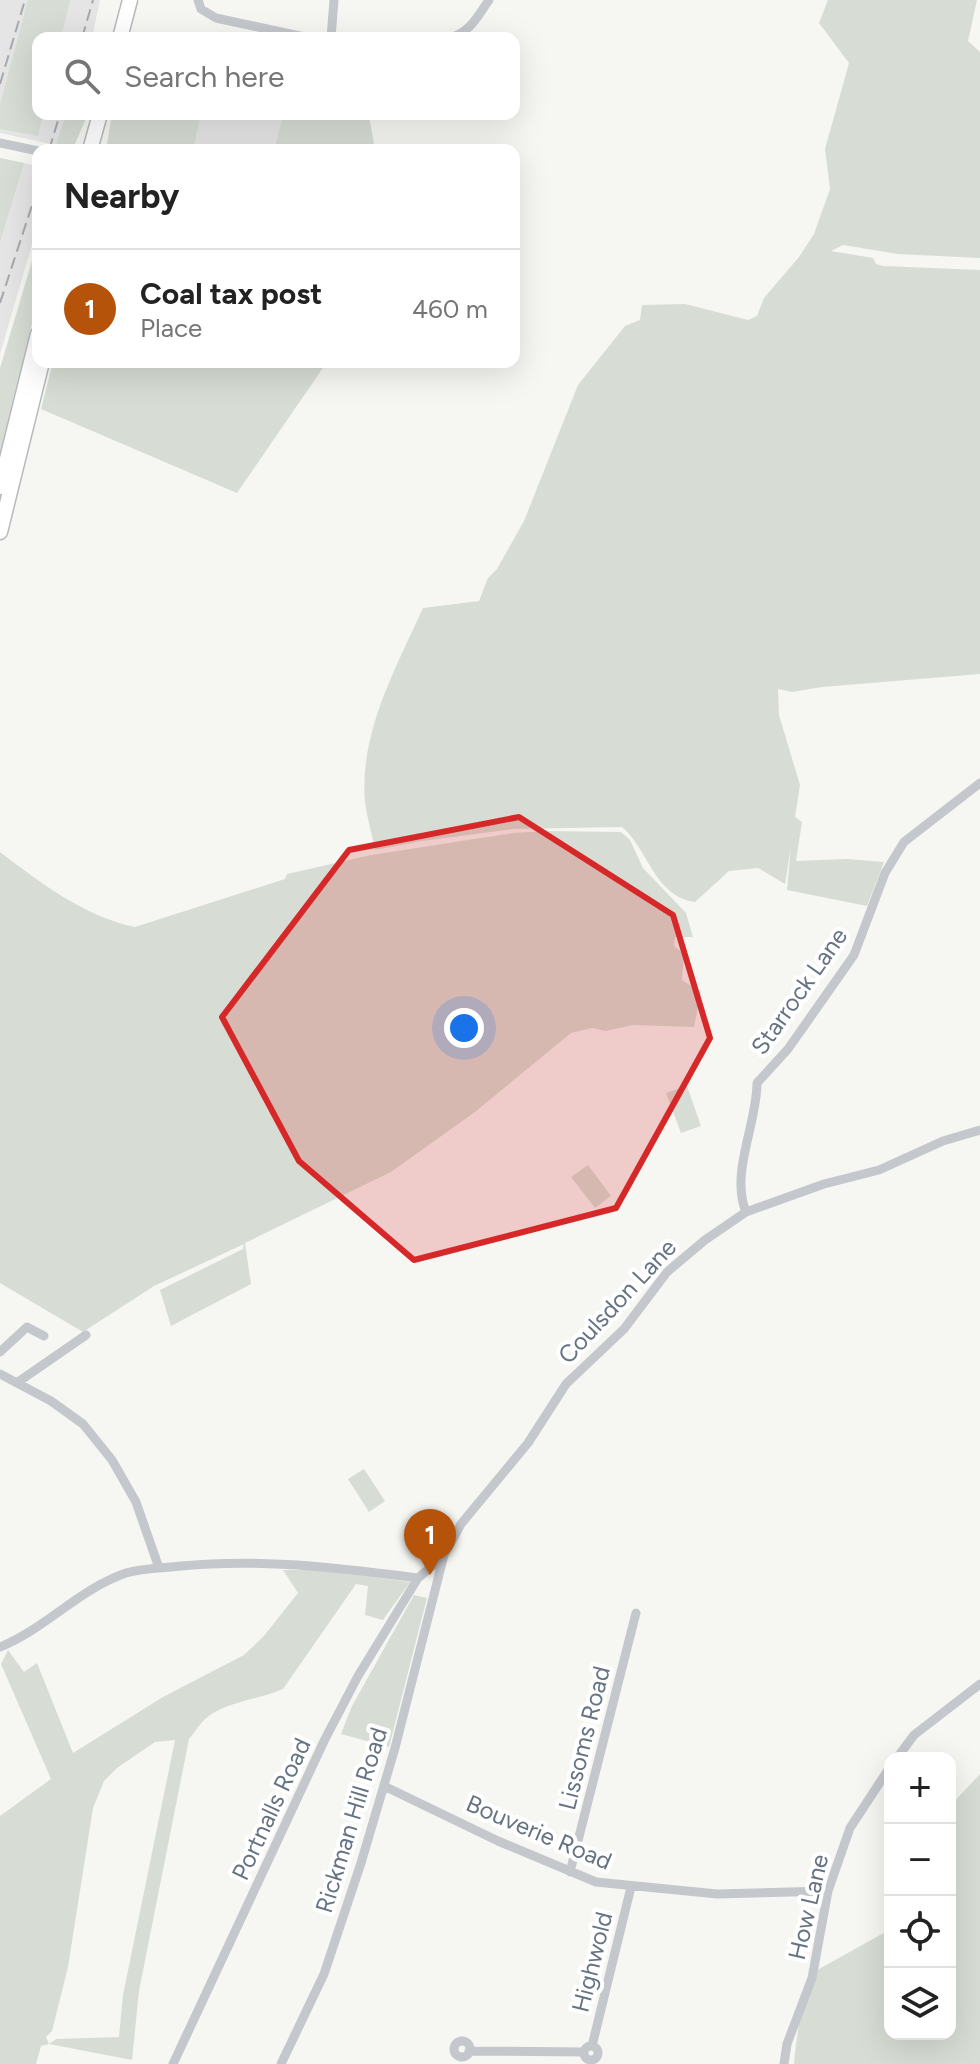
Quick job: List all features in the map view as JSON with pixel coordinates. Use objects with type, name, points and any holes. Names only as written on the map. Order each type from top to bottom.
[{"type":"highway","points":[[122,32],[130,0]]},
{"type":"highway","points":[[92,144],[98,120]]},
{"type":"highway","points":[[0,487],[32,358]]},
{"type":"highway","points":[[0,532],[41,368]]},
{"type":"street","points":[[198,0],[201,9],[216,18],[281,32]]},
{"type":"street","points":[[331,32],[334,0]]},
{"type":"street","points":[[466,32],[488,0]]},
{"type":"street","points":[[0,143],[32,150]]},
{"type":"street","name":"Starrock Lane","points":[[746,1212],[742,1202],[742,1178],[748,1133],[757,1107],[757,1083],[788,1049],[854,955],[885,873],[904,842],[980,783]]},
{"type":"street","name":"Coulsdon Lane","points":[[437,1581],[444,1555],[461,1524],[528,1443],[566,1384],[624,1329],[659,1280],[676,1263],[746,1212],[824,1184],[879,1170],[943,1141],[980,1130]]},
{"type":"street","points":[[0,1352],[27,1327],[44,1336]]},
{"type":"street","points":[[18,1382],[86,1335]]},
{"type":"street","points":[[2,1377],[18,1382],[51,1401],[83,1424],[112,1460],[136,1502],[159,1568]]},
{"type":"street","name":"Coulsdon Lane","points":[[418,1578],[444,1555]]},
{"type":"street","points":[[0,1647],[38,1626],[87,1591],[127,1573],[243,1562],[320,1566],[418,1578]]},
{"type":"street","name":"Portnalls Road","points":[[173,2064],[325,1739],[358,1676],[418,1578]]},
{"type":"street","name":"Rickman Hill Road","points":[[281,2064],[324,1974],[384,1786],[437,1581]]},
{"type":"street","name":"Lissoms Road","points":[[570,1872],[636,1613]]},
{"type":"street","points":[[901,1752],[914,1735],[980,1684]]},
{"type":"street","name":"How Lane","points":[[784,2064],[787,2044],[812,1978],[828,1891],[850,1828],[884,1776]]},
{"type":"street","name":"Bouverie Road","points":[[384,1786],[498,1841],[596,1882],[717,1894],[828,1891]]},
{"type":"street","name":"Highwold","points":[[469,2051],[588,2049],[631,1887]]},
{"type":"highlighted area","points":[[519,817],[673,915],[710,1038],[616,1208],[414,1260],[299,1161],[222,1017],[349,850]]},
{"type":"shaded area","points":[[0,0],[100,0],[93,32],[32,32],[32,120],[69,120],[61,144],[0,133]]},
{"type":"shaded area","points":[[28,0],[70,0],[62,32],[32,32],[32,120],[42,120],[38,136],[0,129],[0,104]]},
{"type":"shaded area","points":[[828,0],[977,0],[968,41],[980,52],[980,258],[898,254],[843,245],[831,251],[873,258],[876,264],[883,266],[980,270],[980,674],[792,692],[778,689],[779,715],[800,785],[795,817],[802,822],[796,861],[847,859],[884,862],[867,906],[787,890],[791,846],[785,884],[758,868],[729,871],[695,902],[681,898],[661,882],[622,827],[513,829],[375,850],[365,802],[365,776],[374,726],[391,678],[423,608],[479,601],[488,578],[497,569],[524,521],[578,385],[625,326],[640,320],[642,305],[685,304],[748,320],[757,316],[764,298],[814,234],[830,189],[825,149],[849,63],[819,23]]},
{"type":"shaded area","points":[[64,120],[85,120],[75,144],[56,144]]},
{"type":"shaded area","points":[[111,120],[200,120],[194,144],[107,144]]},
{"type":"shaded area","points":[[200,120],[282,120],[276,144],[194,144]]},
{"type":"shaded area","points":[[282,120],[369,120],[374,144],[276,144]]},
{"type":"shaded area","points":[[0,158],[32,165],[32,245],[0,354]]},
{"type":"shaded area","points":[[0,158],[24,163],[0,242]]},
{"type":"shaded area","points":[[32,261],[32,324],[0,461],[0,368]]},
{"type":"shaded area","points":[[51,368],[323,368],[237,493],[41,409]]},
{"type":"shaded area","points":[[545,831],[621,832],[630,840],[643,868],[686,913],[693,937],[675,937],[674,946],[684,954],[682,980],[701,992],[694,1027],[633,1025],[606,1031],[592,1028],[571,1033],[475,1112],[391,1172],[245,1243],[251,1284],[171,1326],[160,1290],[243,1249],[244,1244],[154,1286],[83,1332],[0,1283],[0,852],[81,907],[135,927],[285,879],[287,874],[371,855]]},
{"type":"shaded area","points":[[687,1086],[701,1126],[681,1133],[666,1093]]},
{"type":"shaded area","points":[[588,1165],[611,1196],[595,1208],[571,1177]]},
{"type":"shaded area","points":[[364,1469],[385,1501],[369,1512],[348,1479]]},
{"type":"shaded area","points":[[283,1570],[320,1570],[410,1582],[383,1620],[365,1615],[368,1586],[356,1584],[283,1689],[213,1713],[189,1739],[139,1991],[132,2060],[49,2044],[41,2046],[36,2064],[0,2064],[0,1816],[51,1779],[1,1664],[8,1650],[24,1672],[37,1663],[73,1753],[163,1697],[244,1655],[263,1637],[298,1593]],"holes":[[[175,1740],[123,1995],[119,2037],[56,2039],[49,2044],[46,2037],[52,2031],[68,1967],[93,1808],[104,1781],[117,1768],[155,1742]]]},
{"type":"shaded area","points":[[414,1595],[427,1598],[389,1747],[341,1734],[352,1706]]},
{"type":"shaded area","points":[[980,1774],[980,2064],[794,2064],[805,2001],[819,1969],[884,1933],[884,2040],[956,2040],[956,1800]]},
{"type":"railway","points":[[0,84],[25,0]]},
{"type":"railway","points":[[84,32],[93,0]]},
{"type":"railway","points":[[51,144],[58,120]]},
{"type":"railway","points":[[0,303],[32,205]]},
{"type":"place","name":"Coal tax post","points":[[430,1575]]}]
